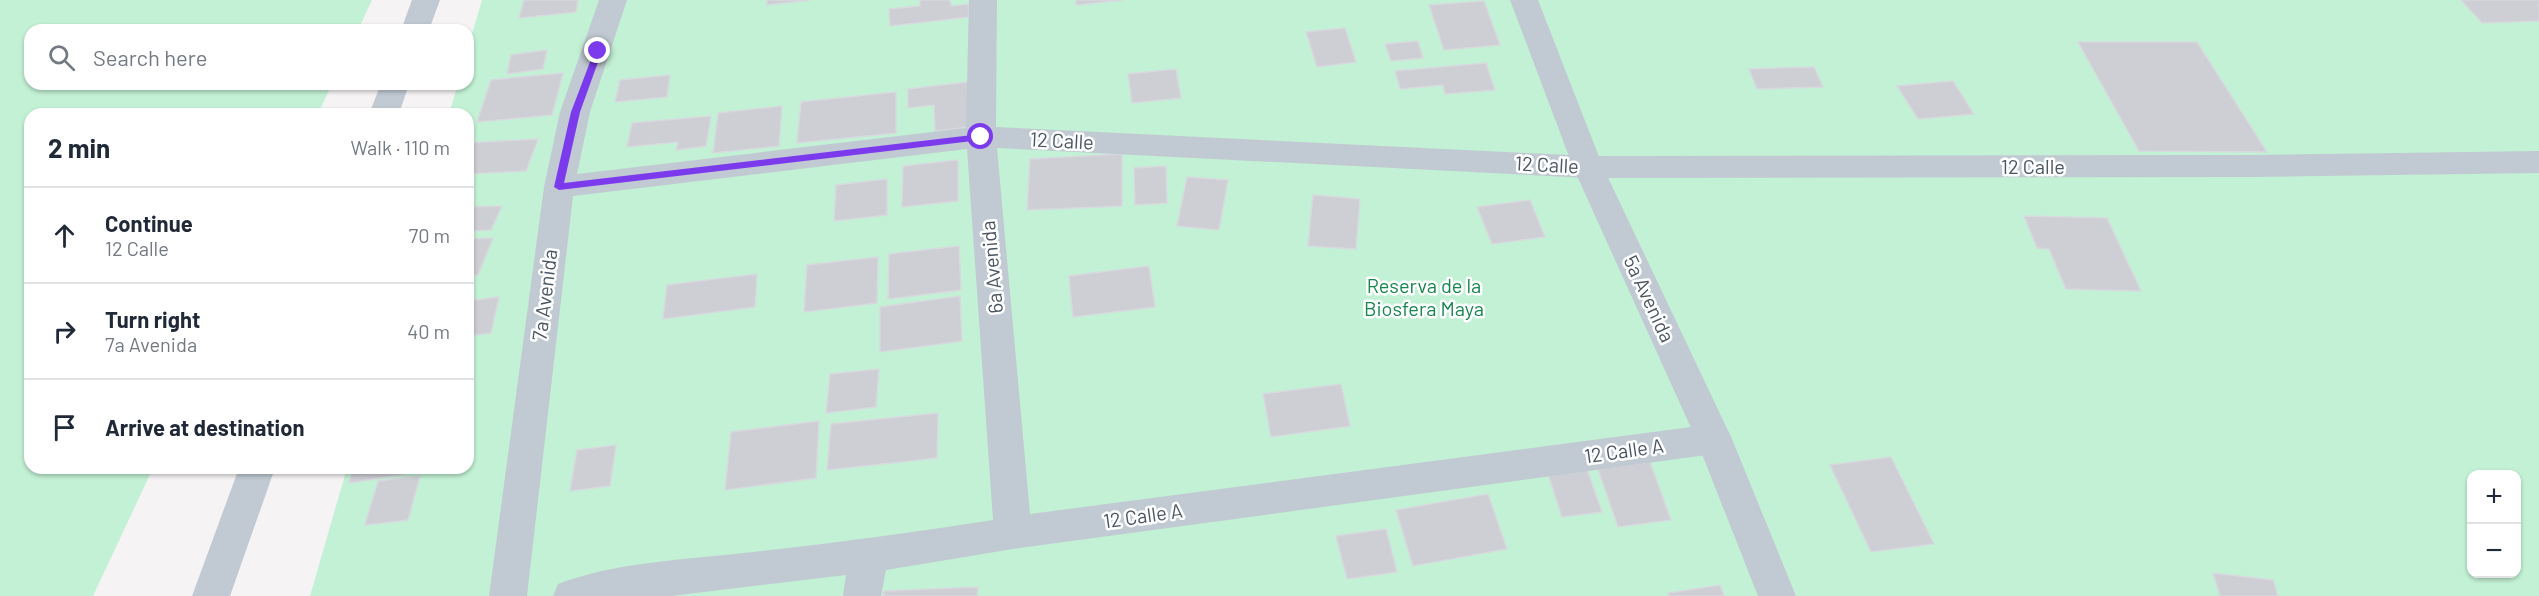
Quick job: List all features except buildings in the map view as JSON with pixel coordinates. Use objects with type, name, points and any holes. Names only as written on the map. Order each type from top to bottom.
[{"type":"street","points":[[417,24],[426,0]]},
{"type":"street","name":"7a Avenida","points":[[508,596],[559,187],[575,112],[613,0]]},
{"type":"street","name":"6a Avenida","points":[[984,0],[981,137],[1013,533]]},
{"type":"street","name":"5a Avenida","points":[[1524,0],[1588,167],[1714,439],[1777,596]]},
{"type":"street","points":[[386,108],[393,90]]},
{"type":"street","name":"12 Calle","points":[[559,187],[981,137],[1588,167],[2252,166],[2539,162]]},
{"type":"street","name":"12 Calle A","points":[[572,596],[644,582],[869,556],[1013,533],[1714,439]]},
{"type":"street","points":[[211,596],[255,474]]},
{"type":"street","points":[[862,596],[869,556]]},
{"type":"green space","points":[[0,0],[372,0],[361,24],[24,24],[24,90],[329,90],[321,108],[24,108],[24,474],[150,474],[93,596],[0,596]]},
{"type":"green space","name":"Reserva de la Biosfera Maya","points":[[482,0],[2539,0],[2539,596],[310,596],[345,474],[474,474],[474,108],[451,108],[456,90],[474,90],[474,27]]},
{"type":"route","points":[[598,51],[575,112],[559,187],[981,137]]}]
